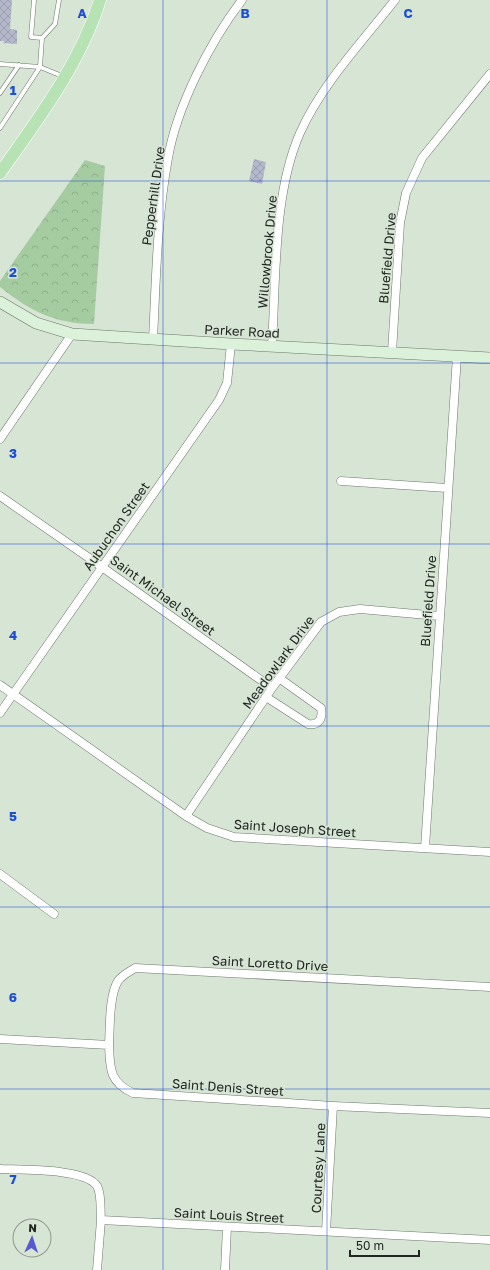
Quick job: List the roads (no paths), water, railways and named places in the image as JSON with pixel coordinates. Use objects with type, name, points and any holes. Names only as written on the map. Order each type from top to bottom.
[{"type":"main road","points":[[0,174],[73,63],[100,0]]},
{"type":"main road","name":"Parker Road","points":[[0,302],[36,323],[72,334],[153,340],[490,358]]},
{"type":"street","name":"Pepperhill Drive","points":[[153,340],[160,216],[168,157],[180,116],[203,63],[227,20],[242,0]]},
{"type":"street","name":"Willowbrook Drive","points":[[272,346],[279,226],[287,177],[300,134],[322,94],[395,0]]},
{"type":"street","name":"Bluefield Drive","points":[[392,352],[400,223],[406,193],[422,158],[490,74]]},
{"type":"street","points":[[0,439],[72,334]]},
{"type":"street","name":"Aubuchon Street","points":[[0,713],[219,400],[227,383],[231,344]]},
{"type":"street","name":"Bluefield Drive","points":[[425,848],[447,488],[457,356]]},
{"type":"street","points":[[341,481],[447,488]]},
{"type":"street","name":"Saint Michael Street","points":[[0,496],[102,566],[272,688]]},
{"type":"street","name":"Meadowlark Drive","points":[[186,816],[272,688],[320,622],[339,612],[360,609],[439,616]]},
{"type":"street","points":[[266,697],[308,724],[313,725],[319,721],[322,714],[321,708],[279,678]]},
{"type":"street","name":"Saint Joseph Street","points":[[0,685],[186,816],[207,828],[234,837],[490,852]]},
{"type":"street","points":[[0,874],[54,914]]},
{"type":"street","name":"Saint Loretto Drive","points":[[109,1045],[115,987],[122,977],[136,968],[490,988]]},
{"type":"street","points":[[0,1039],[109,1045]]},
{"type":"street","name":"Saint Denis Street","points":[[109,1045],[110,1070],[122,1088],[133,1093],[333,1106],[490,1113]]},
{"type":"street","name":"Courtesy Lane","points":[[326,1231],[333,1106]]},
{"type":"street","points":[[0,1169],[73,1173],[97,1186],[101,1220],[97,1270]]},
{"type":"street","name":"Saint Louis Street","points":[[101,1220],[490,1240]]},
{"type":"street","points":[[225,1270],[227,1227]]},
{"type":"lane","points":[[34,0],[31,37],[42,38]]},
{"type":"lane","points":[[0,128],[40,66],[42,38],[55,24],[59,0]]},
{"type":"lane","points":[[0,64],[40,66],[64,77]]},
{"type":"lane","points":[[0,93],[19,65]]}]
